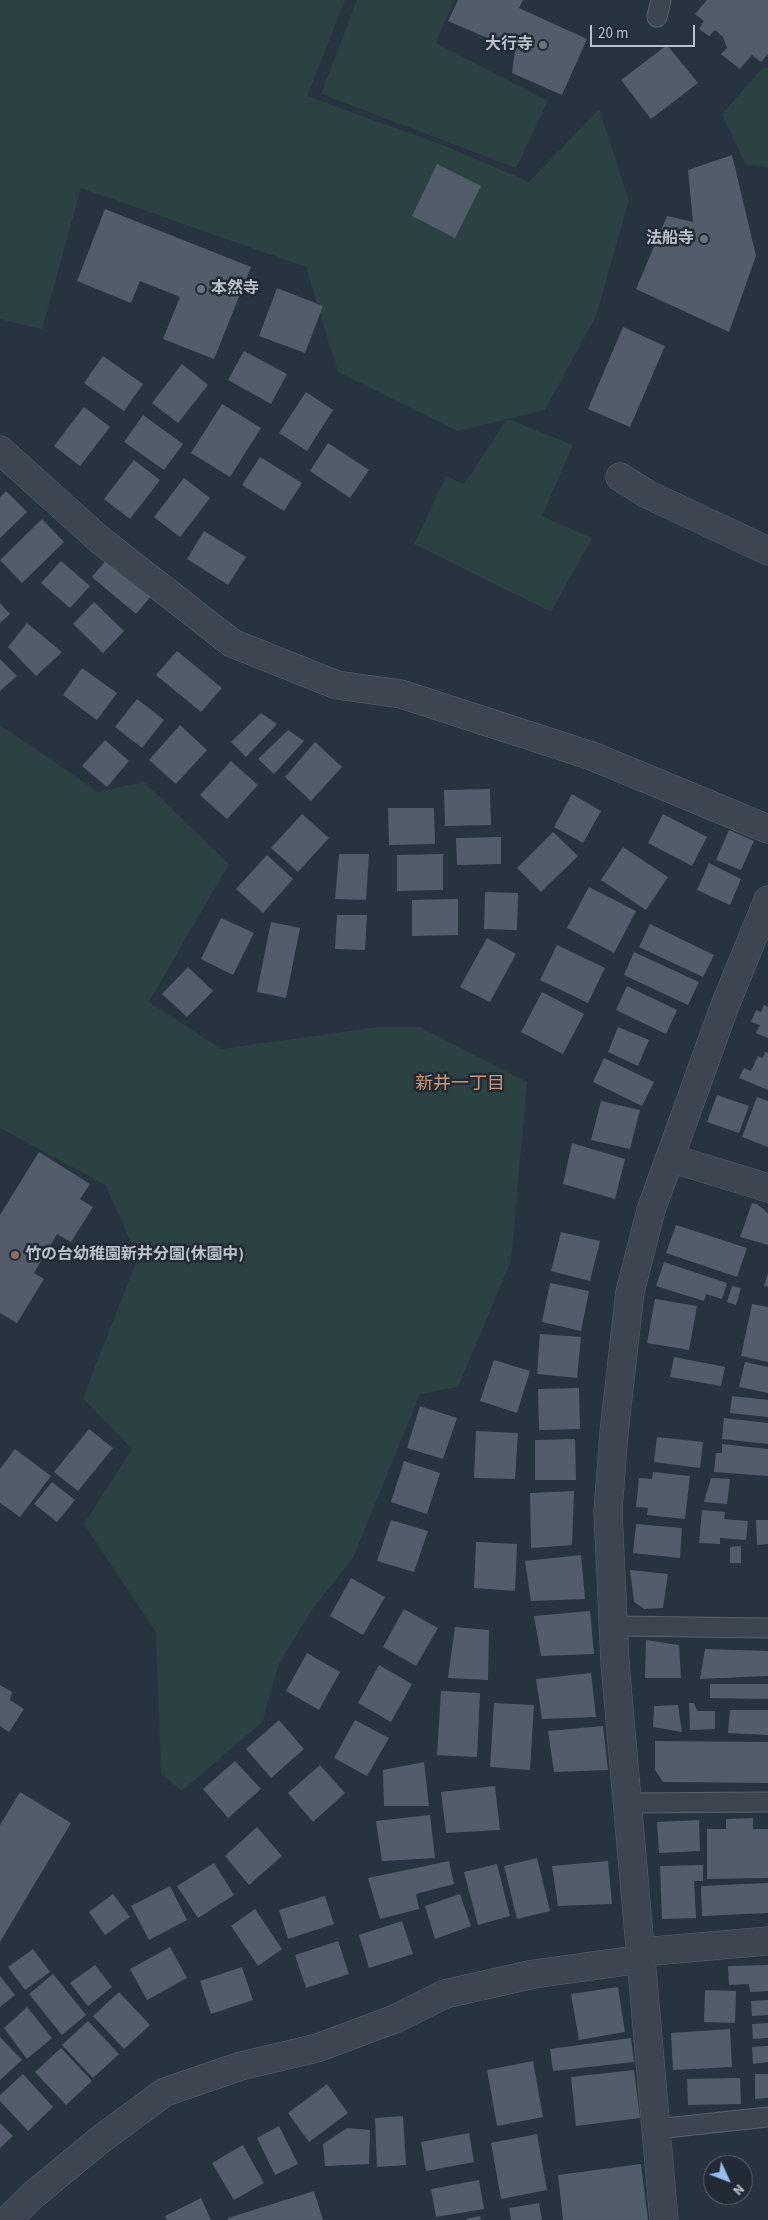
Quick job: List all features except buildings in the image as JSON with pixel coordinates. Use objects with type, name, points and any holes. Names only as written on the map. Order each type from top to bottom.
[{"type":"street","points":[[0,450],[100,540],[232,643],[337,685],[401,694],[584,753],[768,829]]},
{"type":"street","points":[[620,478],[647,494],[768,551]]},
{"type":"street","points":[[664,2220],[614,1626],[608,1511],[614,1432],[630,1292],[652,1210],[724,1008],[768,900]]},
{"type":"street","points":[[670,1158],[768,1188]]},
{"type":"street","points":[[8,2220],[32,2196],[101,2138],[165,2092],[241,2066],[317,2048],[395,2019],[444,1994],[534,1974],[642,1955],[768,1942]]},
{"type":"lane","points":[[614,1626],[768,1628]]},
{"type":"lane","points":[[628,1803],[768,1802]]},
{"type":"lane","points":[[657,2129],[768,2117]]},
{"type":"green space","points":[[0,0],[345,0],[307,96],[448,147],[529,182],[599,109],[629,200],[596,316],[545,410],[508,419],[573,445],[542,516],[592,538],[551,612],[414,544],[446,476],[464,484],[507,419],[457,431],[338,372],[306,267],[81,188],[42,329],[0,319]]},
{"type":"green space","points":[[357,0],[454,0],[436,43],[548,101],[516,168],[321,94]]},
{"type":"green space","points":[[764,66],[768,69],[768,167],[745,164],[722,114]]},
{"type":"green space","points":[[0,725],[98,792],[144,782],[229,864],[149,1002],[221,1049],[378,1027],[420,1027],[527,1082],[511,1261],[458,1387],[420,1394],[353,1558],[311,1611],[279,1664],[262,1722],[182,1791],[161,1774],[156,1632],[84,1524],[132,1449],[83,1398],[138,1257],[105,1185],[0,1128]]},
{"type":"place","name":"大行寺","points":[[543,45]]},
{"type":"place","name":"法船寺","points":[[704,239]]},
{"type":"place","name":"本然寺","points":[[201,289]]},
{"type":"place","name":"竹の台幼稚園新井分園(休園中)","points":[[15,1255]]},
{"type":"district","name":"新井一丁目","points":[[460,1085]]}]
